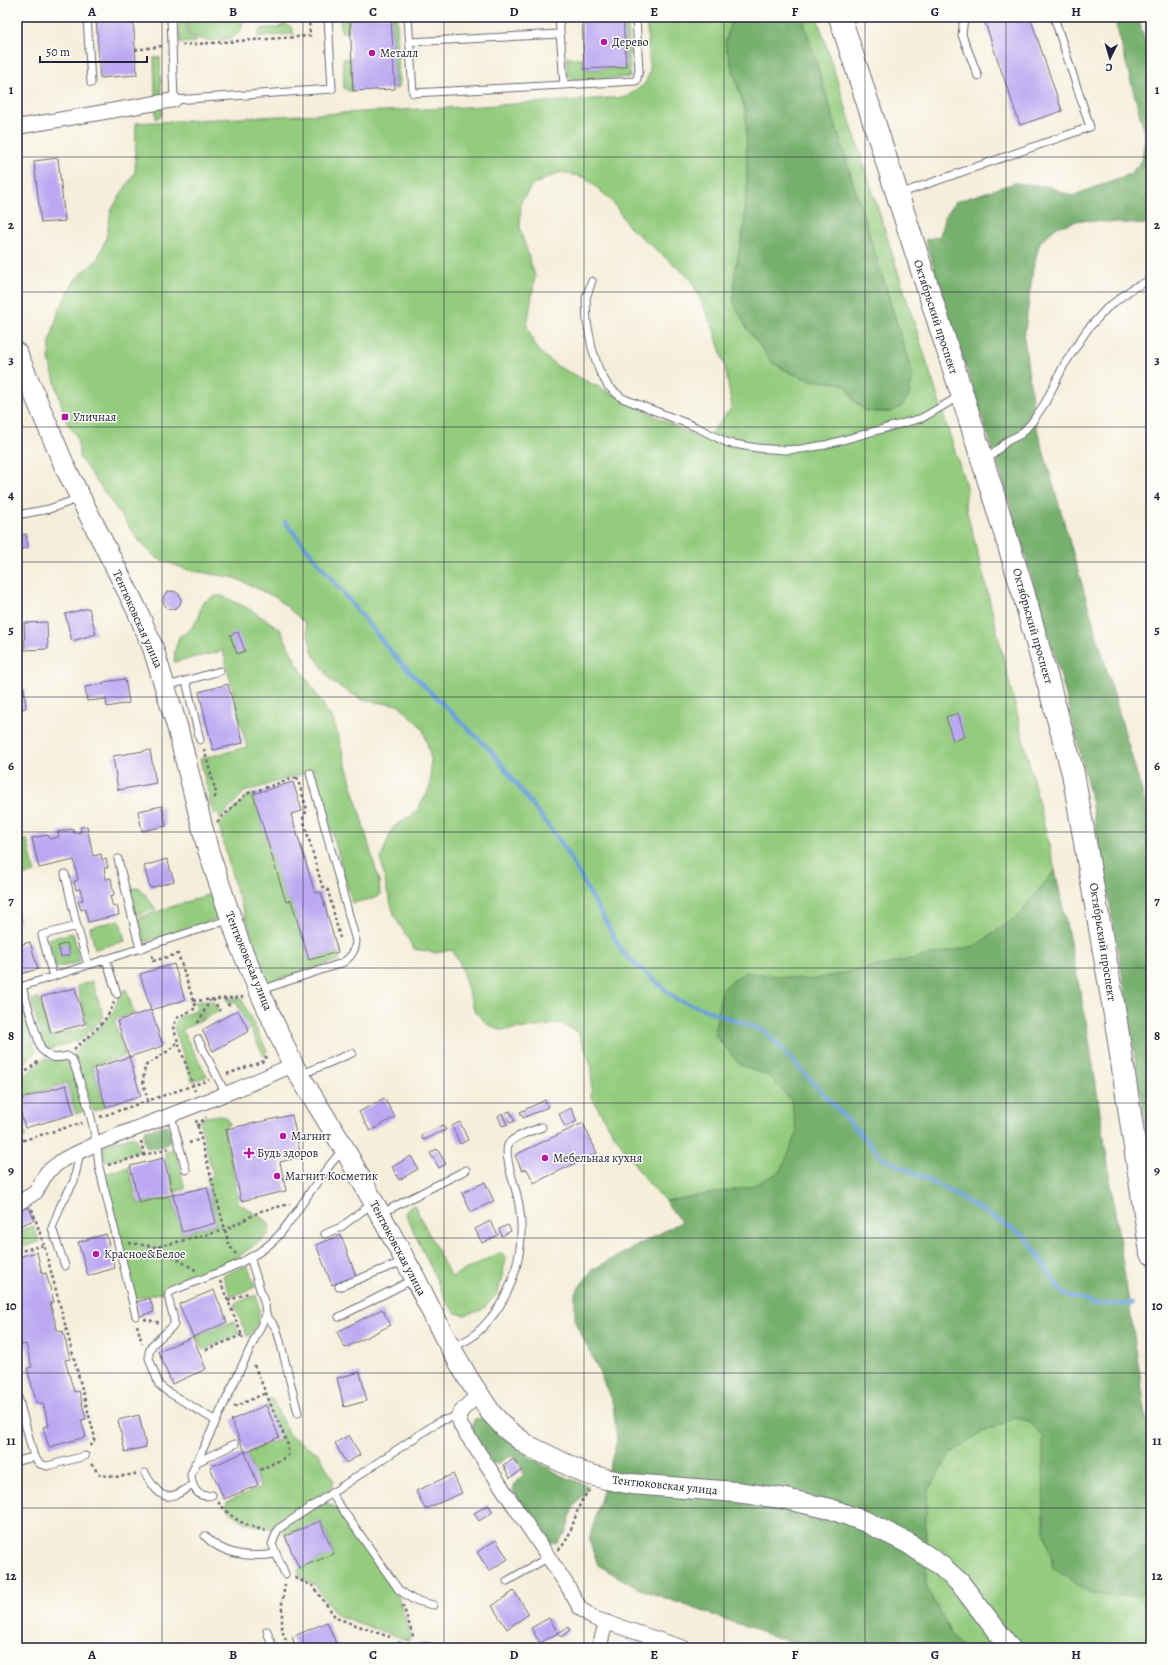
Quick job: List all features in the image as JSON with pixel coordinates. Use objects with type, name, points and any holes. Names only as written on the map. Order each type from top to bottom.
[{"type":"main road","name":"Октябрьский проспект","points":[[840,17],[962,394],[1022,588],[1073,772],[1112,1000],[1151,1253]]},
{"type":"street","points":[[17,127],[174,100]]},
{"type":"street","name":"Тентюковская улица","points":[[17,353],[54,442],[80,498],[137,610],[153,648],[178,726],[208,850],[231,919],[252,997],[344,1148],[416,1278],[451,1349],[478,1395],[491,1413],[506,1429],[527,1445],[584,1473],[631,1484],[736,1492],[781,1498],[832,1508],[866,1522],[908,1543],[940,1565],[960,1583],[1010,1648]]},
{"type":"street","points":[[23,1201],[36,1192],[48,1172],[64,1159],[98,1143],[226,1094],[296,1070]]},
{"type":"street","points":[[478,1395],[458,1416],[461,1426],[549,1558],[580,1608],[593,1618],[684,1648]]},
{"type":"street","points":[[599,1648],[606,1622]]},
{"type":"lane","points":[[87,17],[91,83]]},
{"type":"lane","points":[[171,17],[174,100],[332,89],[328,17]]},
{"type":"lane","points":[[408,17],[413,93],[636,81],[639,71],[636,17]]},
{"type":"lane","points":[[559,17],[564,85]]},
{"type":"lane","points":[[964,17],[962,35],[978,76]]},
{"type":"lane","points":[[897,195],[1090,127],[1054,17]]},
{"type":"lane","points":[[409,42],[560,34]]},
{"type":"lane","points":[[983,464],[1008,441],[1021,434],[1032,422],[1045,403],[1064,365],[1087,330],[1107,308],[1133,288],[1151,280]]},
{"type":"lane","points":[[592,281],[586,298],[587,322],[594,356],[599,370],[608,386],[622,398],[696,427],[728,443],[757,448],[784,450],[825,445],[922,418],[962,394]]},
{"type":"lane","points":[[17,515],[50,509],[80,498]]},
{"type":"lane","points":[[166,687],[220,671]]},
{"type":"lane","points":[[186,681],[200,740]]},
{"type":"lane","points":[[252,997],[342,963],[350,957],[355,949],[356,941],[310,773]]},
{"type":"lane","points":[[118,859],[140,949]]},
{"type":"lane","points":[[64,874],[88,965]]},
{"type":"lane","points":[[136,1316],[99,1167],[98,1143],[92,1119],[72,1059],[67,1056],[54,1059],[41,1049],[20,987],[231,919]]},
{"type":"lane","points":[[53,977],[42,935],[77,926]]},
{"type":"lane","points":[[106,960],[117,994]]},
{"type":"lane","points":[[198,1039],[226,1094]]},
{"type":"lane","points":[[296,1070],[352,1053]]},
{"type":"lane","points":[[171,1116],[186,1170]]},
{"type":"lane","points":[[451,1349],[472,1336],[492,1316],[497,1310],[510,1286],[517,1265],[522,1240],[521,1220],[507,1146],[511,1140],[542,1127]]},
{"type":"lane","points":[[216,1421],[159,1385],[149,1358],[152,1345],[174,1325],[175,1318],[168,1299],[169,1293],[236,1266],[278,1236],[330,1163],[344,1148]]},
{"type":"lane","points":[[65,1266],[52,1228],[60,1207],[74,1181],[80,1152]]},
{"type":"lane","points":[[324,1234],[341,1227],[377,1208],[466,1170]]},
{"type":"lane","points":[[212,1495],[206,1497],[199,1494],[192,1486],[191,1474],[266,1315],[265,1304],[260,1288],[247,1258]]},
{"type":"lane","points":[[339,1287],[405,1260]]},
{"type":"lane","points":[[339,1317],[416,1278]]},
{"type":"lane","points":[[266,1315],[276,1328],[279,1337],[298,1413]]},
{"type":"lane","points":[[17,1393],[34,1457],[40,1464],[47,1466],[85,1456]]},
{"type":"lane","points":[[285,1574],[275,1554],[272,1544],[275,1533],[278,1529],[440,1421],[458,1416]]},
{"type":"lane","points":[[195,1463],[235,1444]]},
{"type":"lane","points":[[17,1461],[34,1457]]},
{"type":"lane","points":[[145,1473],[156,1491],[164,1496],[179,1494],[192,1486]]},
{"type":"lane","points":[[331,1493],[398,1590],[414,1600],[433,1605]]},
{"type":"lane","points":[[205,1536],[217,1546],[232,1553],[260,1557],[275,1554]]},
{"type":"lane","points":[[507,1581],[549,1558]]},
{"type":"lane","points":[[267,1631],[273,1648]]},
{"type":"lane","points":[[391,1648],[399,1646],[407,1648]]},
{"type":"lane","points":[[414,1647],[421,1646],[439,1648]]},
{"type":"path","points":[[135,50],[172,45],[310,36],[309,17]]},
{"type":"path","points":[[200,740],[216,793],[213,807]]},
{"type":"path","points":[[214,825],[246,794],[310,773]]},
{"type":"path","points":[[297,777],[307,810],[303,818],[322,886],[328,890],[340,938]]},
{"type":"path","points":[[149,946],[153,961],[178,954],[196,1008],[178,1018],[173,1027],[193,1086],[196,1106],[224,1230],[229,1245],[247,1258]]},
{"type":"path","points":[[67,1056],[96,1029],[111,1011],[117,994]]},
{"type":"path","points":[[193,1001],[252,997]]},
{"type":"path","points":[[225,998],[229,1006]]},
{"type":"path","points":[[212,999],[220,1011]]},
{"type":"path","points":[[198,1023],[212,999]]},
{"type":"path","points":[[148,1101],[143,1081],[146,1066],[158,1056],[170,1051],[178,1042]]},
{"type":"path","points":[[17,1142],[148,1101],[264,1061],[269,1052]]},
{"type":"path","points":[[17,1079],[34,1066],[46,1054]]},
{"type":"path","points":[[99,1167],[179,1145]]},
{"type":"path","points":[[118,1242],[156,1247],[224,1230],[261,1211],[304,1200]]},
{"type":"path","points":[[23,1201],[44,1245],[95,1438],[85,1456],[100,1475],[115,1477],[145,1473]]},
{"type":"path","points":[[17,1252],[44,1245]]},
{"type":"path","points":[[156,1247],[207,1277]]},
{"type":"path","points":[[217,1273],[288,1445],[288,1456],[260,1470]]},
{"type":"path","points":[[228,1301],[260,1288]]},
{"type":"path","points":[[149,1358],[140,1341],[136,1316],[160,1323]]},
{"type":"path","points":[[206,1350],[242,1336]]},
{"type":"path","points":[[220,1412],[266,1393]]},
{"type":"path","points":[[549,1558],[561,1547],[568,1536],[574,1519],[588,1492],[606,1479]]},
{"type":"path","points":[[212,1495],[228,1514],[248,1526],[275,1533]]},
{"type":"path","points":[[289,1648],[282,1630],[282,1604],[285,1574],[313,1586],[336,1618],[414,1647]]},
{"type":"path","points":[[398,1590],[414,1647]]},
{"type":"green space","points":[[178,17],[185,17],[188,34],[196,40],[196,42],[180,43]]},
{"type":"green space","points":[[186,17],[243,17],[243,24],[237,35],[217,41],[202,39],[190,34]]},
{"type":"green space","points":[[340,17],[349,17],[349,32],[341,32]]},
{"type":"green space","points":[[392,17],[397,17],[399,85],[397,89],[395,89]]},
{"type":"green space","points":[[624,17],[628,17],[630,77],[573,81],[567,75],[567,57],[581,58],[584,70],[626,68]]},
{"type":"green space","points":[[646,17],[732,17],[725,44],[746,113],[747,184],[744,228],[735,271],[746,327],[773,363],[791,373],[810,380],[840,383],[848,387],[856,402],[864,409],[876,412],[892,412],[913,376],[802,17],[817,17],[967,489],[965,504],[1055,870],[1020,919],[771,1073],[794,1098],[801,1133],[784,1174],[751,1191],[665,1201],[644,1178],[604,1119],[591,1096],[592,1068],[578,1032],[560,1023],[537,1027],[501,1030],[487,1024],[475,1012],[460,964],[452,950],[436,953],[414,949],[395,917],[387,891],[381,859],[392,828],[416,812],[430,788],[431,759],[423,729],[399,705],[362,700],[332,682],[313,654],[305,623],[277,598],[235,578],[188,570],[156,558],[140,542],[79,457],[79,448],[76,435],[66,421],[49,360],[50,341],[59,310],[76,278],[97,260],[106,239],[111,210],[135,172],[136,123],[465,107],[626,97],[645,84],[650,71]],"holes":[[[561,172],[586,178],[612,201],[629,227],[691,279],[714,330],[725,367],[732,407],[710,434],[693,435],[557,366],[538,351],[527,327],[535,276],[520,229],[521,202],[532,185]]]},
{"type":"green space","points":[[732,17],[802,17],[913,376],[909,396],[902,406],[892,412],[866,411],[853,400],[848,387],[840,383],[810,380],[791,373],[773,363],[746,327],[733,301],[735,271],[744,228],[747,184],[746,113],[725,44]]},
{"type":"green space","points":[[1114,17],[1138,17],[1151,64],[1151,225],[1080,220],[1057,227],[1040,242],[1033,269],[1024,338],[1035,422],[1151,823],[1151,1167],[1127,1003],[1106,882],[1089,790],[1065,691],[1007,494],[925,240],[940,236],[944,218],[955,202],[1015,183],[1047,186],[1072,196],[1129,174],[1142,161],[1145,135]]},
{"type":"green space","points":[[284,24],[291,27],[294,34],[258,37],[259,31],[264,28],[278,28]]},
{"type":"green space","points":[[17,36],[21,125],[17,127]]},
{"type":"green space","points":[[160,57],[162,115],[156,119],[154,58]]},
{"type":"green space","points":[[351,58],[352,91],[349,91],[344,88],[343,59]]},
{"type":"green space","points":[[215,596],[223,596],[251,610],[280,629],[297,664],[334,722],[379,881],[380,894],[376,898],[352,903],[315,770],[244,792],[220,819],[218,812],[213,814],[200,759],[247,747],[223,651],[174,662],[175,650],[179,637],[190,630],[198,619],[202,603]]},
{"type":"green space","points":[[253,794],[286,901],[291,900],[309,960],[338,952],[340,960],[268,982],[235,887],[219,825],[247,796]]},
{"type":"green space","points":[[27,839],[35,873],[20,876],[17,865],[17,842]]},
{"type":"green space","points":[[1055,870],[1086,1020],[1151,1448],[1151,1587],[1135,1597],[1092,1594],[1053,1568],[1044,1530],[1043,1437],[1029,1421],[1015,1418],[983,1432],[951,1453],[928,1490],[926,1522],[926,1586],[951,1634],[963,1648],[806,1648],[637,1588],[598,1565],[589,1540],[617,1441],[613,1404],[575,1322],[575,1293],[592,1270],[681,1222],[665,1201],[750,1187],[781,1171],[797,1133],[791,1100],[769,1076],[740,1065],[714,1034],[722,989],[745,972],[810,980],[975,946],[1018,916]]},
{"type":"green space","points":[[139,887],[156,909],[136,915],[129,890]]},
{"type":"green space","points":[[213,893],[220,918],[145,942],[138,918]]},
{"type":"green space","points":[[120,920],[125,941],[95,949],[90,927]]},
{"type":"green space","points":[[73,933],[80,962],[56,968],[48,939]]},
{"type":"green space","points":[[92,981],[104,1017],[82,1039],[47,1050],[44,1047],[31,1000],[39,998],[50,1037],[88,1027],[77,986]]},
{"type":"green space","points":[[126,989],[134,1013],[114,1020],[125,1056],[92,1066],[105,1107],[93,1111],[73,1054],[113,1013],[120,994]]},
{"type":"green space","points":[[241,998],[267,1051],[264,1056],[236,1002],[229,1005],[226,999]]},
{"type":"green space","points":[[211,1000],[219,1011],[200,1021]]},
{"type":"green space","points":[[208,1001],[198,1022],[182,1030],[207,1076],[192,1081],[174,1027],[178,1018],[197,1009],[195,1002]]},
{"type":"green space","points":[[25,1011],[36,1052],[17,1068],[17,1013]]},
{"type":"green space","points":[[45,1058],[49,1060],[63,1060],[69,1062],[87,1110],[76,1114],[67,1083],[17,1099],[17,1082]]},
{"type":"green space","points":[[17,1106],[26,1137],[17,1140]]},
{"type":"green space","points":[[220,1115],[227,1118],[230,1124],[225,1127],[225,1132],[239,1203],[268,1222],[270,1229],[268,1235],[231,1262],[173,1285],[164,1292],[139,1298],[135,1297],[104,1174],[128,1167],[138,1204],[172,1197],[182,1233],[216,1224],[207,1179],[213,1174],[200,1124],[201,1119],[205,1117]]},
{"type":"green space","points":[[167,1125],[171,1134],[171,1140],[167,1144],[155,1148],[146,1146],[143,1136],[145,1130]]},
{"type":"green space","points":[[133,1136],[139,1149],[137,1152],[105,1162],[103,1159],[103,1146]]},
{"type":"green space","points":[[174,1149],[176,1151],[185,1189],[174,1192],[165,1154],[166,1152]]},
{"type":"green space","points":[[414,1205],[451,1277],[499,1253],[506,1259],[498,1293],[482,1310],[465,1315],[455,1313],[447,1302],[405,1213]]},
{"type":"green space","points":[[34,1226],[39,1242],[17,1249],[17,1231]]},
{"type":"green space","points":[[242,1267],[248,1267],[255,1287],[233,1296],[230,1295],[223,1276]]},
{"type":"green space","points":[[256,1295],[259,1307],[259,1317],[256,1326],[249,1336],[247,1336],[234,1304]]},
{"type":"green space","points":[[234,1321],[239,1334],[203,1350],[197,1336]]},
{"type":"green space","points":[[270,1398],[272,1399],[289,1435],[318,1453],[334,1481],[332,1487],[272,1528],[246,1522],[235,1516],[226,1506],[227,1501],[259,1488],[260,1486],[247,1455],[249,1452],[281,1438],[266,1403]]},
{"type":"green space","points":[[1014,1415],[1031,1417],[1151,1585],[1151,1648],[958,1648],[923,1587],[924,1489],[948,1450]]},
{"type":"green space","points":[[483,1418],[527,1455],[562,1476],[589,1486],[572,1510],[566,1532],[556,1544],[551,1543],[536,1527],[513,1490],[515,1484],[523,1475],[519,1462],[513,1456],[504,1459],[498,1464],[492,1463],[473,1432],[472,1425],[475,1419]]},
{"type":"green space","points":[[323,1503],[328,1503],[337,1509],[396,1590],[411,1636],[410,1640],[336,1615],[315,1585],[299,1577],[299,1569],[334,1553],[321,1521],[285,1535],[282,1529]]},
{"type":"building","points":[[96,17],[133,17],[137,75],[100,78]]},
{"type":"building","name":"Металл","points":[[350,17],[391,17],[395,89],[353,91]]},
{"type":"building","name":"Дерево","points":[[582,17],[623,17],[626,67],[584,69]]},
{"type":"building","points":[[983,17],[1030,17],[1062,111],[1020,125]]},
{"type":"building","points":[[58,158],[65,221],[41,223],[34,161]]},
{"type":"building","points":[[17,531],[19,536],[26,534],[28,548],[17,550]]},
{"type":"building","points":[[172,591],[178,594],[181,600],[178,606],[172,609],[166,606],[163,600],[166,594]]},
{"type":"building","points":[[89,608],[96,634],[72,641],[65,614]]},
{"type":"building","points":[[47,622],[48,649],[25,650],[24,623]]},
{"type":"building","points":[[238,632],[245,651],[237,654],[230,635]]},
{"type":"building","points":[[125,679],[129,703],[107,707],[106,699],[87,701],[85,687],[104,684],[103,682]]},
{"type":"building","points":[[228,684],[243,743],[213,750],[199,692]]},
{"type":"building","points":[[24,687],[26,708],[17,709],[17,688]]},
{"type":"building","points":[[958,713],[965,737],[953,741],[946,717]]},
{"type":"building","points":[[150,750],[156,783],[118,790],[113,756]]},
{"type":"building","points":[[293,782],[302,811],[291,814],[315,893],[321,892],[338,952],[309,960],[291,900],[286,902],[253,794]]},
{"type":"building","points":[[162,806],[166,826],[142,831],[138,811]]},
{"type":"building","points":[[87,826],[93,856],[101,854],[102,860],[106,859],[108,868],[104,868],[106,879],[111,878],[114,895],[110,896],[113,907],[117,905],[119,915],[88,922],[85,909],[81,910],[78,901],[83,900],[80,889],[76,890],[74,881],[78,880],[74,860],[39,868],[32,838],[48,835],[49,839],[59,837],[58,832],[73,829],[74,833],[81,832],[80,827]]},
{"type":"building","points":[[167,859],[174,881],[150,888],[144,866]]},
{"type":"building","points":[[17,909],[21,921],[17,922]]},
{"type":"building","points":[[30,942],[38,969],[17,975],[17,946]]},
{"type":"building","points":[[67,943],[70,955],[61,957],[58,946]]},
{"type":"building","points":[[174,964],[185,1000],[151,1010],[140,974]]},
{"type":"building","points":[[75,988],[85,1024],[51,1033],[41,997]]},
{"type":"building","points":[[151,1010],[163,1046],[129,1057],[117,1021]]},
{"type":"building","points":[[238,1010],[249,1031],[213,1051],[202,1030]]},
{"type":"building","points":[[129,1057],[141,1096],[106,1107],[94,1068]]},
{"type":"building","points":[[66,1085],[74,1114],[25,1128],[17,1100]]},
{"type":"building","points":[[384,1098],[395,1117],[370,1131],[359,1112]]},
{"type":"building","points":[[545,1100],[548,1107],[523,1118],[520,1112]]},
{"type":"building","points":[[571,1108],[577,1121],[565,1127],[559,1114]]},
{"type":"building","points":[[510,1111],[515,1121],[510,1123],[505,1113]]},
{"type":"building","points":[[502,1113],[507,1124],[502,1126],[498,1116]]},
{"type":"building","points":[[292,1115],[301,1157],[280,1162],[286,1191],[241,1201],[226,1129]]},
{"type":"building","points":[[460,1122],[468,1140],[460,1144],[452,1126]]},
{"type":"building","points":[[583,1123],[597,1153],[534,1183],[527,1169],[522,1171],[515,1155]]},
{"type":"building","points":[[443,1125],[446,1130],[423,1140],[421,1135]]},
{"type":"building","points":[[437,1149],[446,1164],[439,1168],[430,1153]]},
{"type":"building","points":[[411,1156],[418,1169],[399,1180],[392,1167]]},
{"type":"building","points":[[164,1158],[173,1195],[139,1203],[130,1166]]},
{"type":"building","points":[[485,1182],[494,1201],[471,1212],[462,1193]]},
{"type":"building","points":[[207,1187],[216,1223],[182,1232],[173,1195]]},
{"type":"building","points":[[29,1207],[34,1220],[17,1227],[17,1211]]},
{"type":"building","points":[[490,1221],[498,1235],[482,1243],[475,1229]]},
{"type":"building","points":[[508,1225],[511,1231],[502,1236],[499,1229]]},
{"type":"building","points":[[106,1234],[115,1268],[88,1276],[78,1242]]},
{"type":"building","points":[[341,1235],[356,1276],[332,1285],[316,1245]]},
{"type":"building","points":[[37,1252],[42,1274],[46,1273],[54,1302],[50,1303],[58,1332],[63,1331],[70,1359],[65,1360],[74,1392],[79,1391],[86,1419],[81,1420],[86,1437],[49,1447],[43,1427],[49,1426],[43,1403],[37,1404],[27,1368],[32,1367],[26,1344],[21,1345],[17,1329],[17,1257]]},
{"type":"building","points":[[214,1290],[227,1322],[193,1337],[179,1304]]},
{"type":"building","points":[[150,1298],[154,1312],[140,1316],[137,1302]]},
{"type":"building","points":[[382,1309],[391,1325],[345,1348],[337,1332]]},
{"type":"building","points":[[193,1337],[206,1369],[172,1384],[158,1351]]},
{"type":"building","points":[[360,1372],[367,1401],[344,1407],[337,1378]]},
{"type":"building","points":[[266,1405],[279,1437],[245,1452],[231,1420]]},
{"type":"building","points":[[139,1415],[146,1447],[125,1452],[118,1420]]},
{"type":"building","points":[[349,1435],[360,1455],[346,1463],[335,1443]]},
{"type":"building","points":[[245,1452],[258,1485],[224,1499],[210,1467]]},
{"type":"building","points":[[514,1459],[521,1471],[510,1478],[503,1465]]},
{"type":"building","points":[[453,1474],[462,1493],[425,1509],[416,1491]]},
{"type":"building","points":[[488,1505],[493,1512],[479,1521],[474,1513]]},
{"type":"building","points":[[320,1521],[334,1554],[299,1568],[285,1536]]},
{"type":"building","points":[[496,1540],[508,1559],[489,1571],[477,1552]]},
{"type":"building","points":[[514,1591],[529,1614],[507,1629],[492,1606]]},
{"type":"building","points":[[549,1618],[558,1633],[540,1643],[531,1628]]},
{"type":"building","points":[[327,1622],[338,1648],[296,1648],[292,1637]]},
{"type":"building","points":[[568,1627],[570,1630],[561,1637],[558,1633]]},
{"type":"waterway","points":[[285,522],[399,661],[492,752],[563,845],[623,953],[676,999],[765,1031],[883,1158],[945,1188],[1027,1238],[1063,1294],[1096,1304],[1132,1304]]},
{"type":"place","name":"Дерево","points":[[604,42]]},
{"type":"place","name":"Металл","points":[[372,53]]},
{"type":"place","name":"Уличная","points":[[65,417]]},
{"type":"place","name":"Магнит","points":[[283,1136]]},
{"type":"place","name":"Будь здоров","points":[[249,1153]]},
{"type":"place","name":"Мебельная кухня","points":[[545,1158]]},
{"type":"place","name":"Магнит Косметик","points":[[277,1176]]},
{"type":"place","name":"Красное&Белое","points":[[96,1254]]}]
